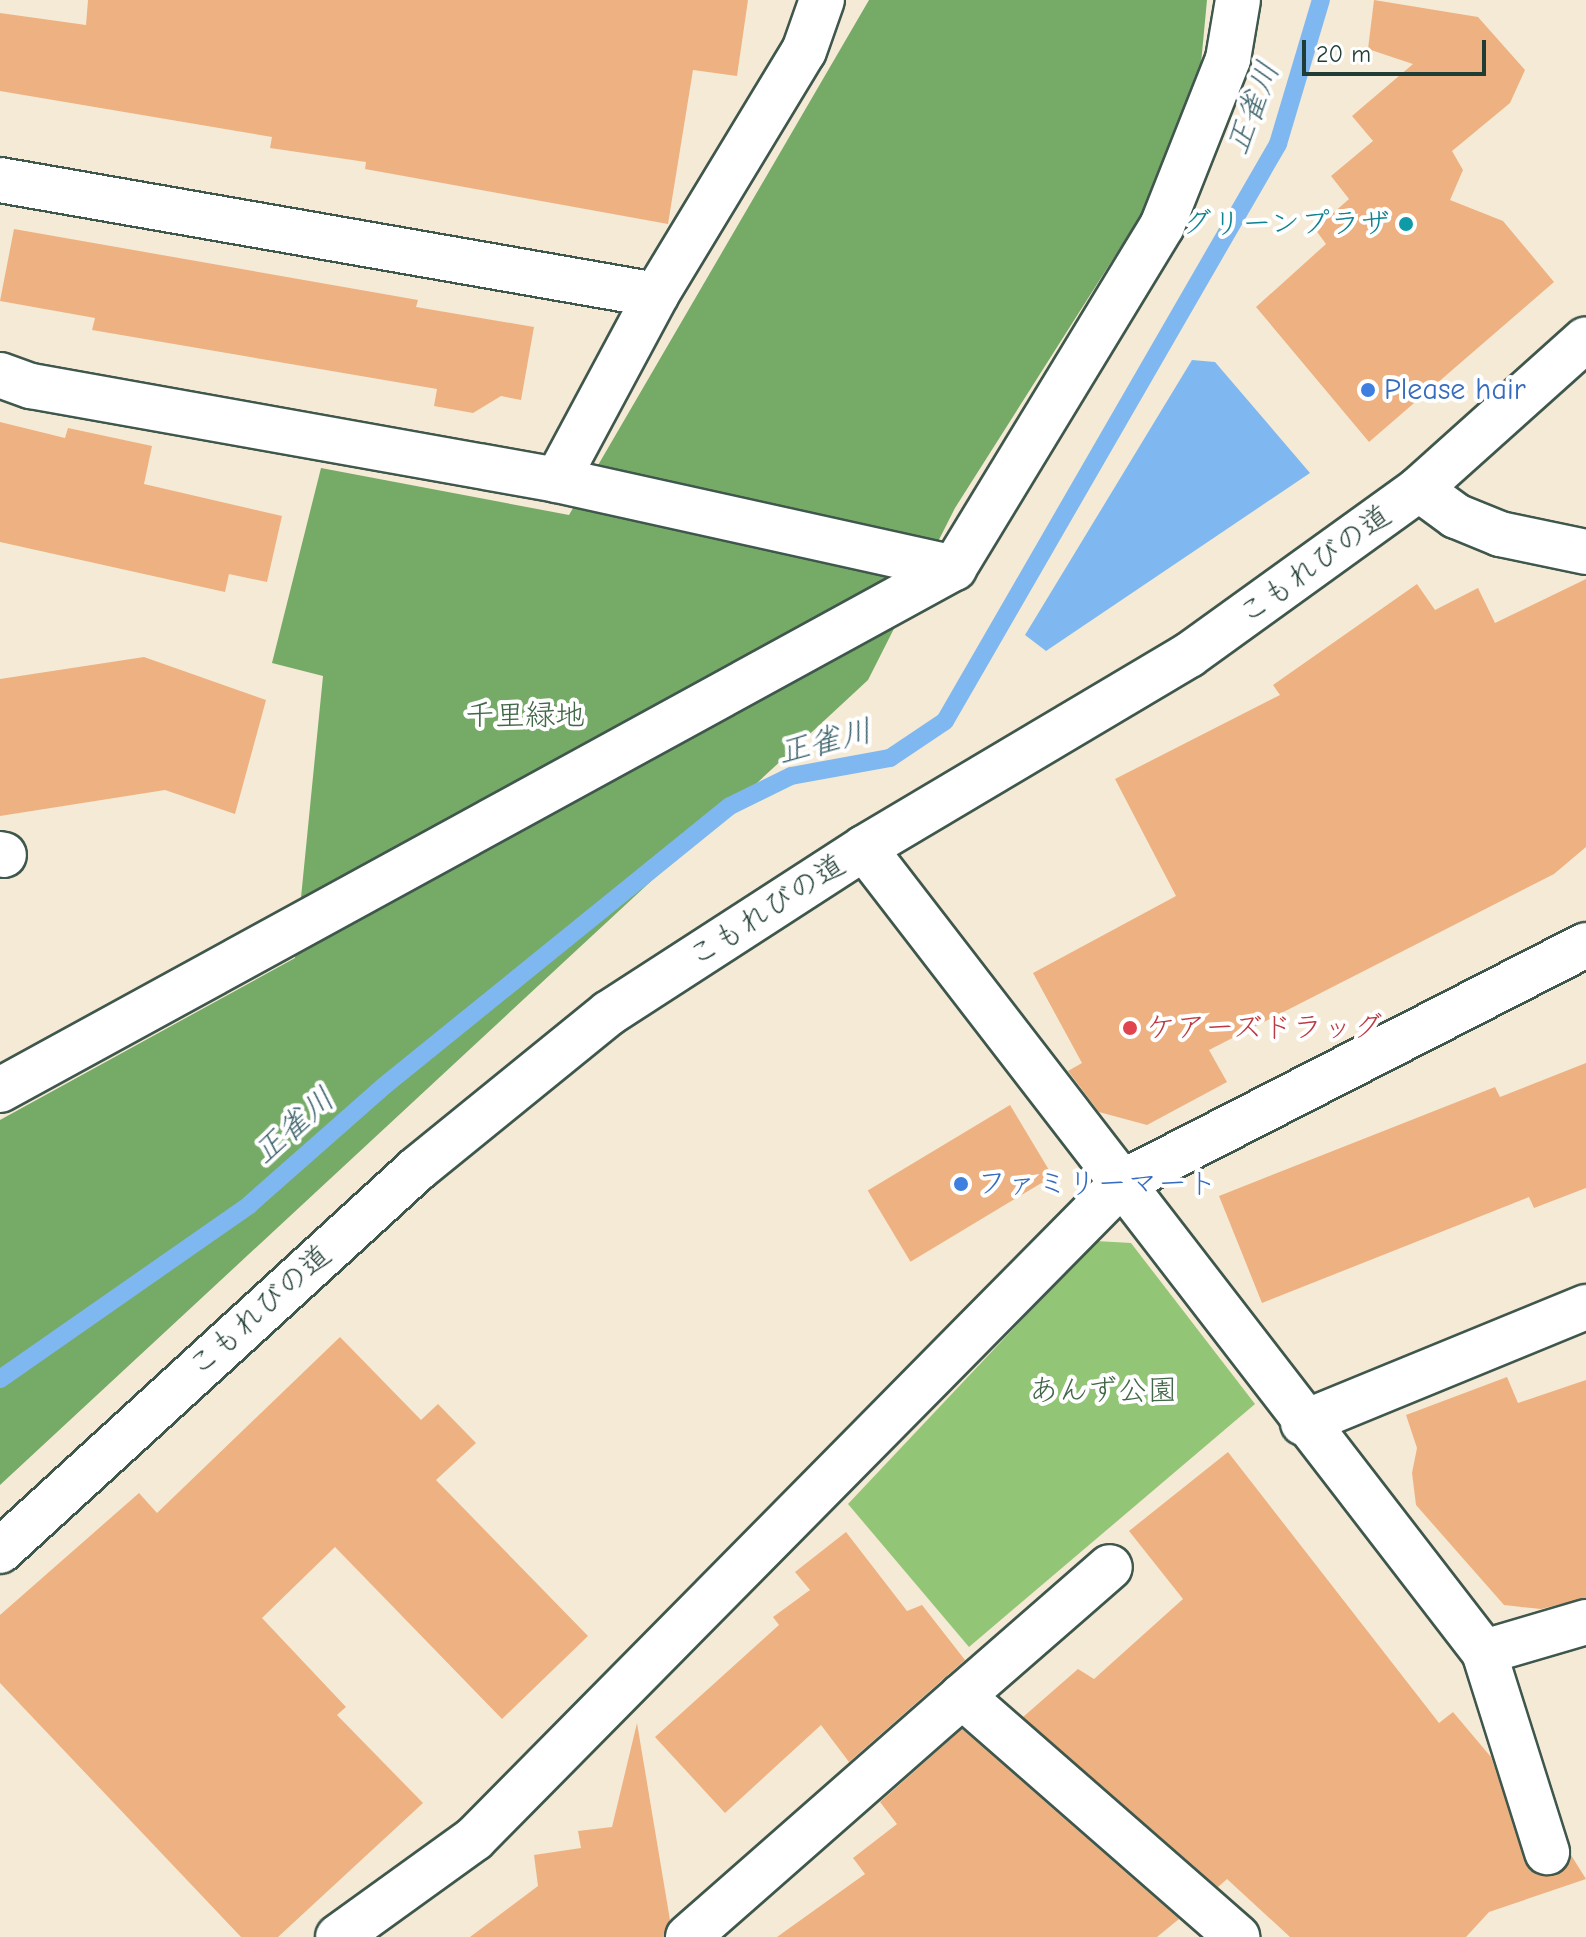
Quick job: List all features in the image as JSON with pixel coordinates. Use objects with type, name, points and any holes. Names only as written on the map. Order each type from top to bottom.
[{"type":"street","points":[[557,480],[656,295],[804,51],[822,0]]},
{"type":"street","points":[[0,1090],[954,568],[1162,226],[1228,59],[1238,0]]},
{"type":"street","points":[[0,180],[656,295]]},
{"type":"street","name":"こもれびの道","points":[[0,1551],[441,1149],[609,1013],[864,848],[1189,655],[1419,489],[1586,339]]},
{"type":"street","points":[[0,375],[31,386],[557,480],[954,568]]},
{"type":"street","points":[[1419,489],[1456,516],[1500,534],[1586,552]]},
{"type":"street","points":[[864,848],[1123,1182],[1303,1423],[1484,1652],[1547,1852]]},
{"type":"street","points":[[338,1937],[474,1839],[1123,1182],[1586,945]]},
{"type":"street","points":[[1303,1423],[1586,1307]]},
{"type":"street","points":[[688,1937],[1110,1567]]},
{"type":"street","points":[[1484,1652],[1586,1622]]},
{"type":"street","points":[[962,1696],[1221,1933]]},
{"type":"green space","name":"千里緑地","points":[[869,0],[1207,0],[1200,74],[1151,199],[955,508],[868,680],[0,1485],[0,1120],[295,958],[323,676],[272,663],[321,468],[569,515]]},
{"type":"green space","name":"あんず公園","points":[[1096,1241],[1131,1243],[1255,1404],[969,1647],[848,1504]]},
{"type":"water","points":[[1192,360],[1215,362],[1310,473],[1046,651],[1025,635]]},
{"type":"building","points":[[88,0],[748,0],[737,76],[693,70],[668,224],[365,169],[366,162],[270,148],[272,137],[0,91],[0,13],[86,25]]},
{"type":"building","name":"グリーンプラザ","points":[[1374,0],[1478,17],[1525,70],[1510,103],[1452,151],[1463,170],[1450,200],[1503,221],[1554,282],[1369,442],[1256,307],[1326,244],[1315,229],[1349,199],[1331,176],[1373,141],[1352,116],[1413,64],[1368,49]]},
{"type":"building","points":[[14,229],[418,300],[416,307],[534,327],[521,400],[501,396],[473,413],[434,406],[437,389],[92,330],[95,318],[0,301]]},
{"type":"building","points":[[0,422],[65,438],[68,428],[152,446],[144,484],[282,516],[267,582],[229,574],[225,592],[0,542]]},
{"type":"building","points":[[1586,579],[1586,847],[1554,874],[1209,1050],[1227,1082],[1147,1125],[1099,1112],[1068,1071],[1082,1063],[1033,973],[1176,896],[1115,779],[1280,695],[1273,685],[1417,584],[1435,610],[1478,588],[1495,623]]},
{"type":"building","points":[[144,657],[266,700],[235,814],[165,790],[0,816],[0,679]]},
{"type":"building","points":[[1586,1063],[1586,1188],[1534,1208],[1529,1197],[1262,1303],[1219,1196],[1495,1087],[1500,1097]]},
{"type":"building","name":"ファミリーマート","points":[[1010,1105],[1053,1176],[910,1262],[868,1190]]},
{"type":"building","points":[[340,1337],[421,1420],[438,1404],[476,1443],[436,1480],[588,1636],[502,1719],[335,1547],[262,1618],[346,1707],[337,1715],[423,1803],[278,1937],[241,1937],[0,1683],[0,1615],[139,1493],[157,1513]]},
{"type":"building","points":[[1507,1377],[1518,1403],[1586,1380],[1586,1598],[1541,1609],[1504,1605],[1416,1505],[1412,1473],[1417,1448],[1406,1415]]},
{"type":"building","points":[[1228,1452],[1439,1723],[1453,1712],[1491,1757],[1530,1870],[1555,1876],[1571,1855],[1586,1879],[1489,1912],[1466,1937],[1290,1937],[1227,1879],[1218,1887],[1023,1717],[1078,1669],[1094,1679],[1183,1599],[1129,1531]]},
{"type":"building","points":[[846,1532],[907,1611],[922,1605],[965,1660],[849,1762],[821,1725],[725,1813],[655,1737],[779,1625],[773,1617],[810,1590],[795,1572]]},
{"type":"building","points":[[637,1723],[670,1920],[664,1937],[470,1937],[538,1886],[534,1855],[581,1848],[578,1831],[612,1827]]},
{"type":"building","points":[[962,1729],[1179,1919],[1157,1937],[777,1937],[865,1874],[853,1858],[897,1824],[880,1802]]},
{"type":"waterway","name":"正雀川","points":[[0,1379],[249,1205],[384,1086],[730,806],[791,776],[890,758],[945,721],[1278,144],[1321,0]]},
{"type":"place","name":"グリーンプラザ","points":[[1406,224]]},
{"type":"place","name":"Please hair","points":[[1368,390]]},
{"type":"place","name":"ケアーズドラッグ","points":[[1130,1028]]},
{"type":"place","name":"ファミリーマート","points":[[961,1184]]}]
